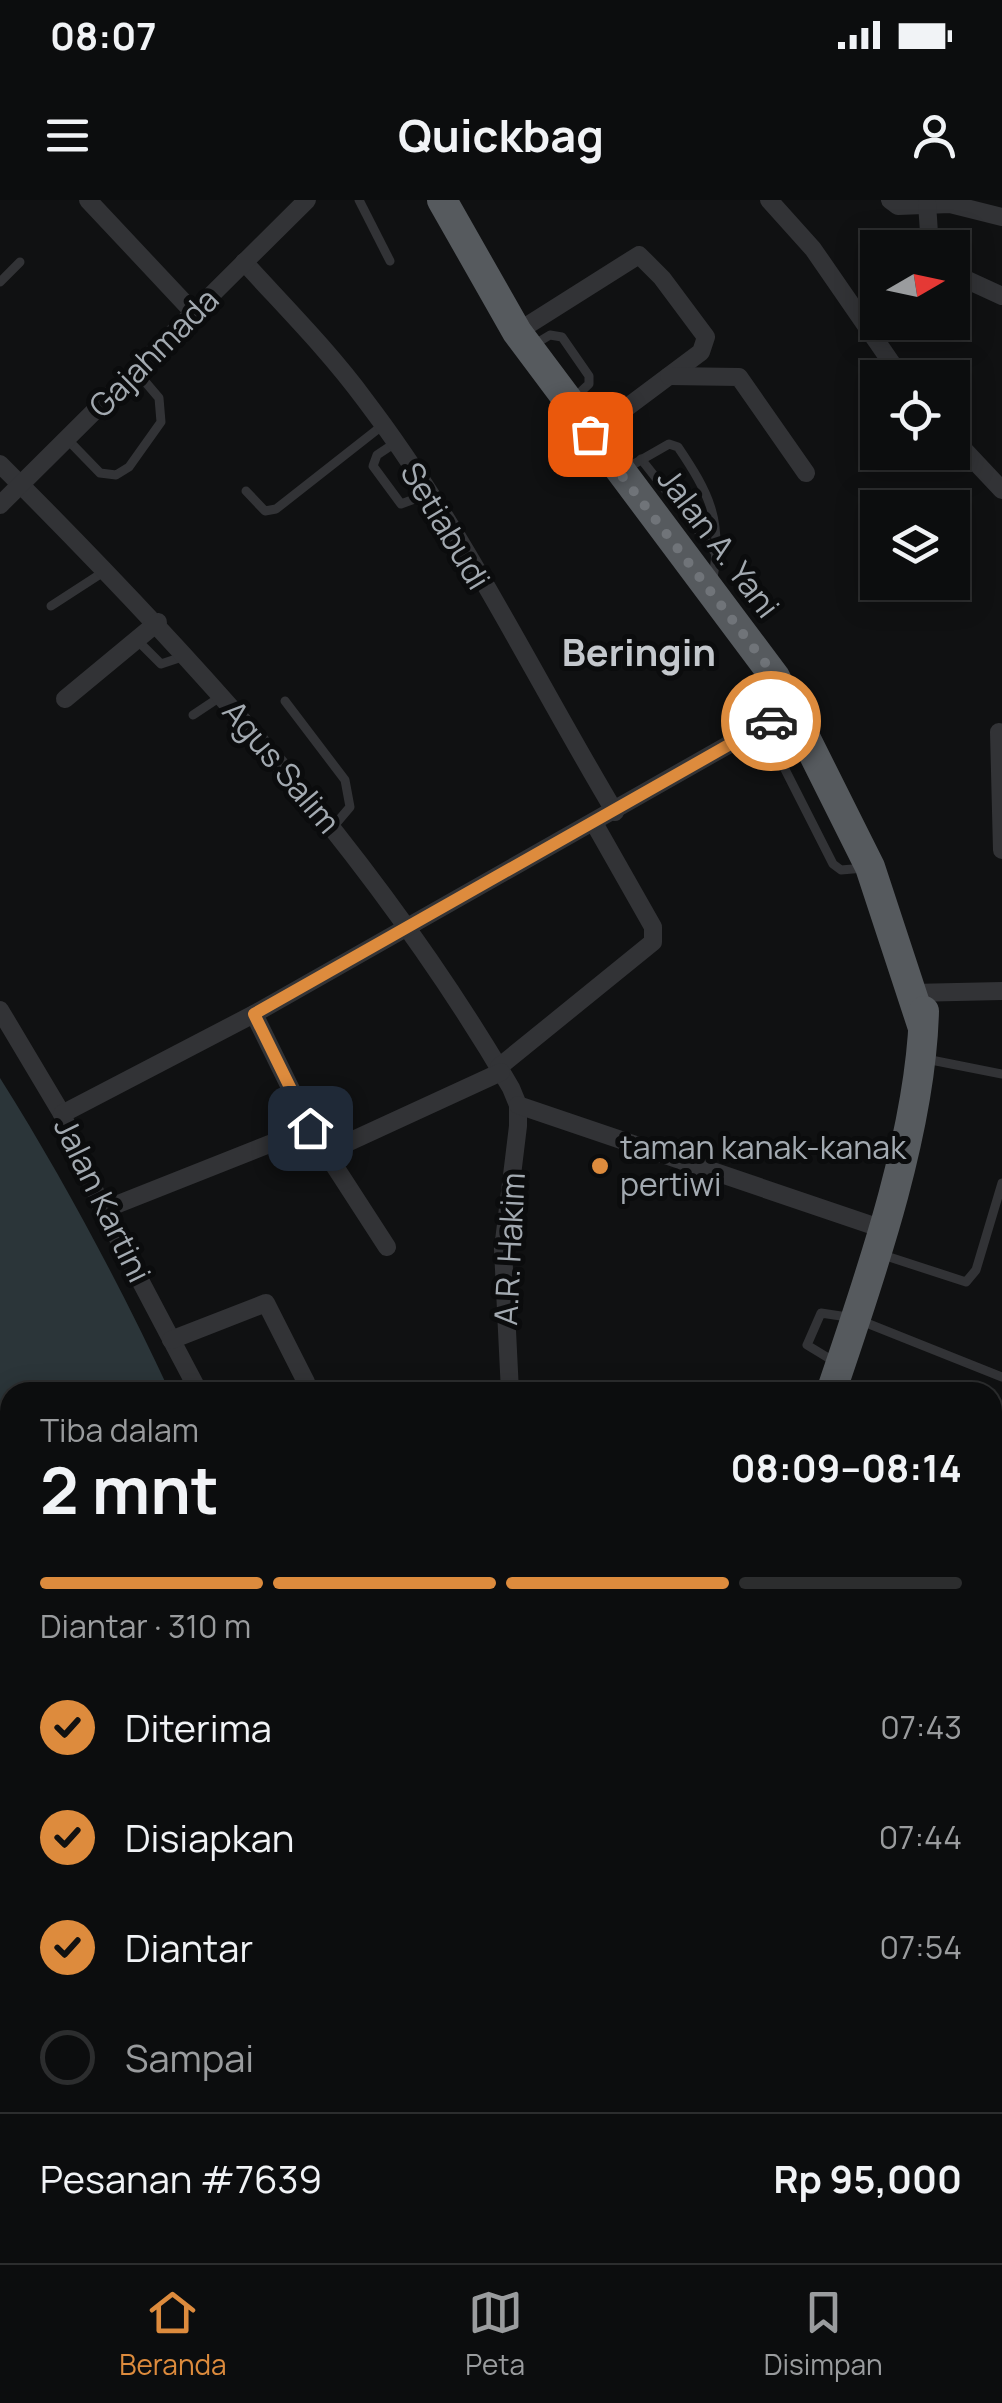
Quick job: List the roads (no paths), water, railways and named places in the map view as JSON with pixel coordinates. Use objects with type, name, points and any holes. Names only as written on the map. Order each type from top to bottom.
[{"type":"highway","name":"Jalan A. Yani","points":[[442,200],[523,340],[568,404],[590,434],[630,466],[710,590],[834,750],[873,830],[907,919],[923,1028],[923,1058],[914,1111],[836,1379]]},
{"type":"highway","name":"Jalan A. Yani","points":[[798,706],[870,868],[917,992]]},
{"type":"street","points":[[88,200],[194,313]]},
{"type":"street","name":"Gajahmada","points":[[0,505],[307,200]]},
{"type":"street","points":[[768,200],[813,250],[889,360]]},
{"type":"street","points":[[890,201],[963,206],[1002,218]]},
{"type":"street","points":[[927,204],[929,230]]},
{"type":"street","points":[[523,340],[642,256],[706,337],[701,352],[590,434]]},
{"type":"street","name":"Setiabudi","points":[[244,262],[326,352],[383,425],[428,494],[615,812]]},
{"type":"street","points":[[970,281],[1002,296]]},
{"type":"street","points":[[668,376],[739,377],[806,472]]},
{"type":"street","points":[[970,456],[1002,490]]},
{"type":"street","name":"Agus Salim","points":[[0,464],[158,622],[333,827],[407,926],[500,1069],[518,1104]]},
{"type":"street","points":[[65,699],[158,622]]},
{"type":"street","points":[[62,1114],[254,1014],[798,706]]},
{"type":"street","points":[[999,732],[1002,850]]},
{"type":"street","points":[[325,1154],[500,1069],[653,942],[653,927],[594,823]]},
{"type":"street","points":[[917,992],[1002,991]]},
{"type":"street","name":"Jalan Kartini","points":[[0,1010],[62,1114],[103,1210],[194,1382]]},
{"type":"street","points":[[254,1014],[310,1128],[386,1247]]},
{"type":"street","points":[[518,1104],[877,1240]]},
{"type":"street","name":"A.R. Hakim","points":[[510,1382],[503,1249],[518,1104]]},
{"type":"street","points":[[103,1210],[310,1128]]},
{"type":"street","points":[[172,1340],[266,1303],[306,1382]]},
{"type":"lane","points":[[359,200],[390,260]]},
{"type":"lane","points":[[0,282],[20,262]]},
{"type":"lane","points":[[67,439],[100,472],[116,475],[129,467],[161,422],[159,398],[136,371]]},
{"type":"lane","points":[[246,491],[265,511],[276,509],[383,425]]},
{"type":"lane","points":[[395,443],[373,460],[381,478],[401,504],[428,494]]},
{"type":"lane","points":[[710,590],[717,554],[709,494],[678,447],[670,444],[630,466],[717,554]]},
{"type":"lane","points":[[51,606],[105,571]]},
{"type":"lane","points":[[137,640],[161,664],[188,655]]},
{"type":"lane","points":[[193,715],[222,695]]},
{"type":"lane","points":[[285,702],[350,794],[350,807],[333,827]]},
{"type":"lane","points":[[764,726],[834,864],[841,870],[870,868]]},
{"type":"lane","points":[[923,1058],[1002,1074]]},
{"type":"lane","points":[[877,1240],[966,1282],[976,1270],[1002,1182]]},
{"type":"lane","points":[[854,1318],[1002,1377]]},
{"type":"place","name":"taman kanak-kanak pertiwi","points":[[600,1166]]},
{"type":"district","name":"Beringin","points":[[639,653]]}]
